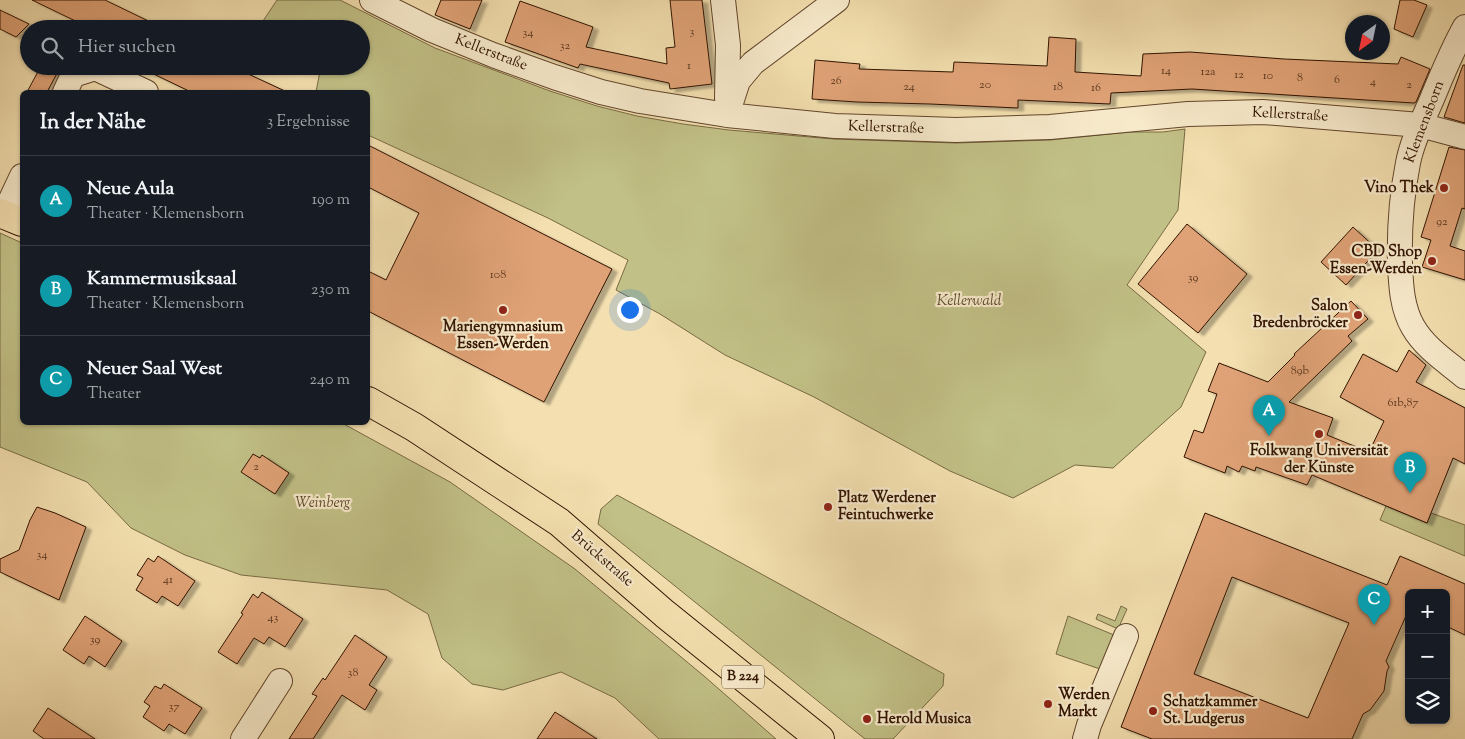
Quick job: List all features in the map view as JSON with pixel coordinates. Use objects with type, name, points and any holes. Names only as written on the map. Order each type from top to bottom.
[{"type":"main road","name":"Brückstraße","points":[[370,402],[414,427],[559,522],[665,614],[820,739]]},
{"type":"street","name":"Kellerstraße","points":[[372,0],[432,30],[493,56],[554,77],[601,92],[640,101],[727,115],[835,126],[946,130],[1050,127],[1188,114],[1263,112],[1420,126],[1465,137]]},
{"type":"street","points":[[723,0],[728,45],[727,115]]},
{"type":"street","points":[[727,115],[738,81],[752,63],[836,0]]},
{"type":"street","name":"Klemensborn","points":[[1465,27],[1420,126],[1408,162],[1400,215],[1401,288],[1406,314],[1418,335],[1465,377]]},
{"type":"street","points":[[69,84],[83,75]]},
{"type":"street","points":[[109,75],[142,90]]},
{"type":"street","points":[[9,216],[20,182]]},
{"type":"street","points":[[1085,739],[1126,636]]},
{"type":"street","points":[[243,739],[280,680]]},
{"type":"green space","name":"Kellerwald","points":[[277,0],[340,0],[435,48],[550,91],[637,116],[729,130],[833,139],[956,143],[1050,140],[1185,129],[1178,210],[1127,285],[1206,352],[1181,407],[1113,468],[1075,465],[1013,498],[950,471],[814,397],[725,355],[660,314],[616,290],[628,260],[548,218],[370,136],[370,90],[316,90],[319,75],[370,75],[370,20],[264,20]]},
{"type":"green space","name":"Weinberg","points":[[0,233],[20,242],[20,425],[346,425],[450,482],[575,569],[704,676],[776,739],[659,739],[615,698],[561,672],[503,690],[472,684],[442,658],[428,614],[387,590],[241,575],[185,555],[131,528],[87,482],[0,447]]},
{"type":"green space","points":[[617,495],[944,674],[943,686],[893,739],[865,739],[598,524],[601,509]]},
{"type":"green space","points":[[1386,506],[1427,523],[1431,513],[1465,525],[1465,556],[1380,520]]},
{"type":"green space","points":[[1121,606],[1127,609],[1118,629],[1096,619],[1098,614],[1115,621]]},
{"type":"green space","points":[[1068,616],[1114,635],[1100,669],[1056,654]]},
{"type":"building","points":[[32,0],[105,0],[146,20],[73,20]]},
{"type":"building","points":[[441,0],[482,0],[470,29],[435,15]]},
{"type":"building","points":[[670,0],[702,0],[712,84],[670,89],[669,83],[580,64],[578,68],[505,42],[520,1],[593,27],[586,47],[667,64],[666,48],[675,47]]},
{"type":"building","points":[[1400,0],[1414,0],[1427,5],[1413,37],[1394,29]]},
{"type":"building","points":[[0,10],[21,20],[20,33],[16,37],[0,29]]},
{"type":"building","points":[[1049,37],[1076,39],[1075,72],[1141,76],[1143,54],[1190,52],[1284,59],[1398,64],[1401,57],[1430,69],[1414,103],[1192,89],[1111,93],[1110,104],[1018,100],[1018,108],[812,99],[815,60],[860,64],[859,69],[953,72],[954,62],[1047,66]]},
{"type":"building","points":[[1463,65],[1465,65],[1465,123],[1444,117]]},
{"type":"building","points":[[36,75],[56,75],[48,90],[28,90]]},
{"type":"building","points":[[156,75],[250,75],[283,90],[187,90]]},
{"type":"building","points":[[370,146],[612,269],[544,402],[370,312],[370,272],[386,280],[419,213],[370,188]]},
{"type":"building","points":[[1449,147],[1465,150],[1465,209],[1462,208],[1450,246],[1465,251],[1465,280],[1422,267],[1431,240],[1421,237]]},
{"type":"building","points":[[1187,224],[1247,274],[1198,333],[1138,284]]},
{"type":"building","points":[[1353,227],[1378,250],[1346,285],[1321,262]]},
{"type":"building","points":[[1351,301],[1368,319],[1348,336],[1352,341],[1289,402],[1333,418],[1327,435],[1369,452],[1384,421],[1340,397],[1363,354],[1397,372],[1409,350],[1426,365],[1416,382],[1465,408],[1465,464],[1453,458],[1427,523],[1312,475],[1307,485],[1256,467],[1255,471],[1242,466],[1239,472],[1227,466],[1225,473],[1184,457],[1194,430],[1203,433],[1217,394],[1208,391],[1219,363],[1268,382],[1294,354]]},
{"type":"building","points":[[253,454],[260,458],[262,455],[289,473],[275,494],[241,472]]},
{"type":"building","points":[[37,507],[86,527],[59,600],[0,572],[0,559],[19,550]]},
{"type":"building","points":[[1205,513],[1387,585],[1400,556],[1465,584],[1465,635],[1450,628],[1450,589],[1405,589],[1405,618],[1386,661],[1389,667],[1384,691],[1370,710],[1363,714],[1352,739],[1152,739],[1121,727]],"holes":[[[1232,577],[1349,623],[1308,718],[1194,674]]]},
{"type":"building","points":[[158,556],[195,581],[178,606],[162,596],[157,603],[136,590],[143,578],[137,575],[148,558],[154,562]]},
{"type":"building","points":[[262,592],[303,619],[285,647],[269,637],[264,644],[254,638],[237,664],[218,652],[243,614],[241,613],[253,594],[258,598]]},
{"type":"building","points":[[85,616],[122,641],[105,667],[89,656],[84,664],[63,650]]},
{"type":"building","points":[[355,635],[387,657],[369,685],[377,690],[365,710],[342,695],[313,739],[289,739],[317,696],[312,694],[323,678],[325,680]]},
{"type":"building","points":[[164,684],[202,708],[185,734],[169,724],[164,731],[143,717],[150,706],[144,702],[155,686],[161,689]]},
{"type":"building","points":[[48,708],[95,739],[44,739],[33,731]]},
{"type":"building","points":[[555,712],[597,739],[537,739]]},
{"type":"place","name":"Vino Thek","points":[[1444,188]]},
{"type":"place","name":"CBD Shop Essen-Werden","points":[[1432,261]]},
{"type":"place","name":"Mariengymnasium Essen-Werden","points":[[503,310]]},
{"type":"place","name":"Salon Bredenbröcker","points":[[1358,315]]},
{"type":"place","name":"Folkwang Universität der Künste","points":[[1319,434]]},
{"type":"place","name":"Neue Aula","points":[[1269,436]]},
{"type":"place","name":"Kammermusiksaal","points":[[1410,493]]},
{"type":"place","name":"Platz Werdener Feintuchwerke","points":[[828,507]]},
{"type":"place","name":"Neuer Saal West","points":[[1374,625]]},
{"type":"place","name":"Werden Markt","points":[[1048,704]]},
{"type":"place","name":"Schatzkammer St. Ludgerus","points":[[1153,711]]},
{"type":"place","name":"Herold Musica","points":[[867,719]]}]
